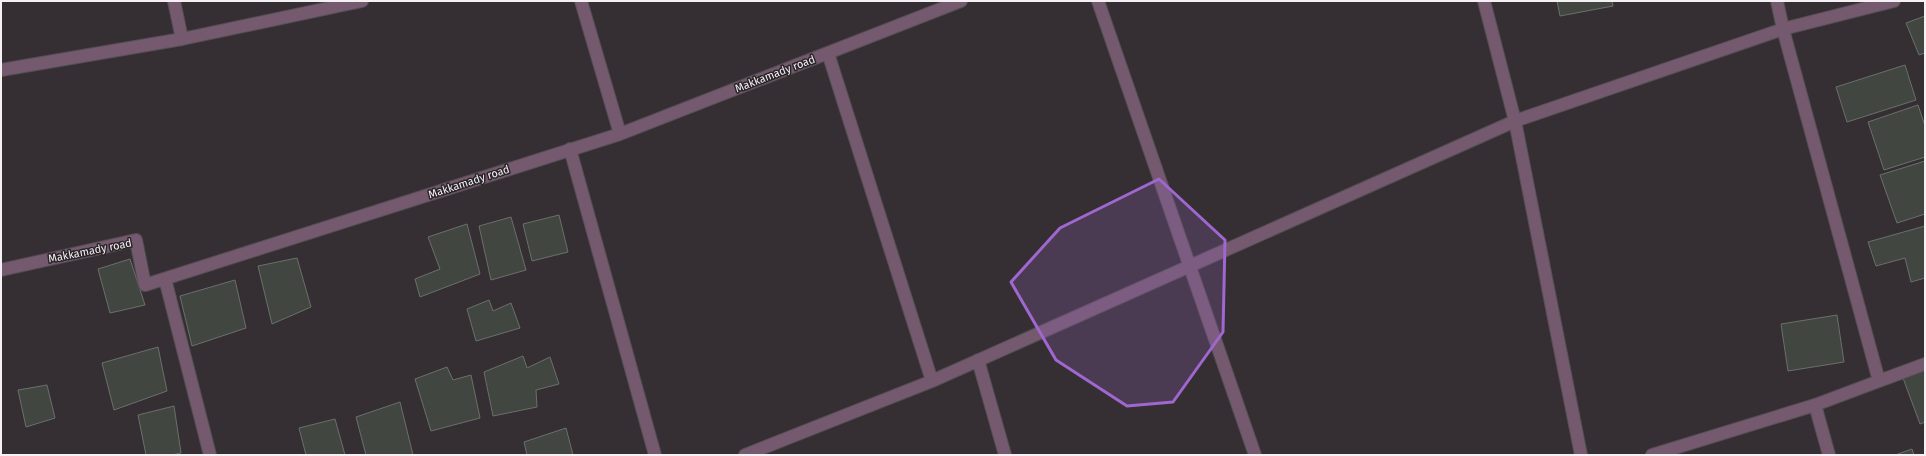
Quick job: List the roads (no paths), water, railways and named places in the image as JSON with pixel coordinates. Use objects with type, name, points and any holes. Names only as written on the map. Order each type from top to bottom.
[{"type":"street","points":[[174,1],[182,39]]},
{"type":"street","points":[[1,70],[182,39],[362,1]]},
{"type":"street","points":[[581,1],[620,134]]},
{"type":"street","name":"Makkamady road","points":[[1,270],[136,240],[145,285],[620,134],[961,1]]},
{"type":"street","points":[[1098,1],[1255,455]]},
{"type":"street","points":[[1484,1],[1515,121],[1581,455]]},
{"type":"street","points":[[1777,1],[1783,29],[1879,381]]},
{"type":"street","points":[[745,455],[932,381],[1515,121],[1783,29],[1894,1]]},
{"type":"street","points":[[828,53],[932,381]]},
{"type":"street","points":[[570,149],[654,455]]},
{"type":"street","points":[[165,279],[210,455]]},
{"type":"street","points":[[978,360],[1005,455]]},
{"type":"street","points":[[1652,455],[1815,405],[1925,364]]},
{"type":"street","points":[[1815,405],[1829,455]]}]
